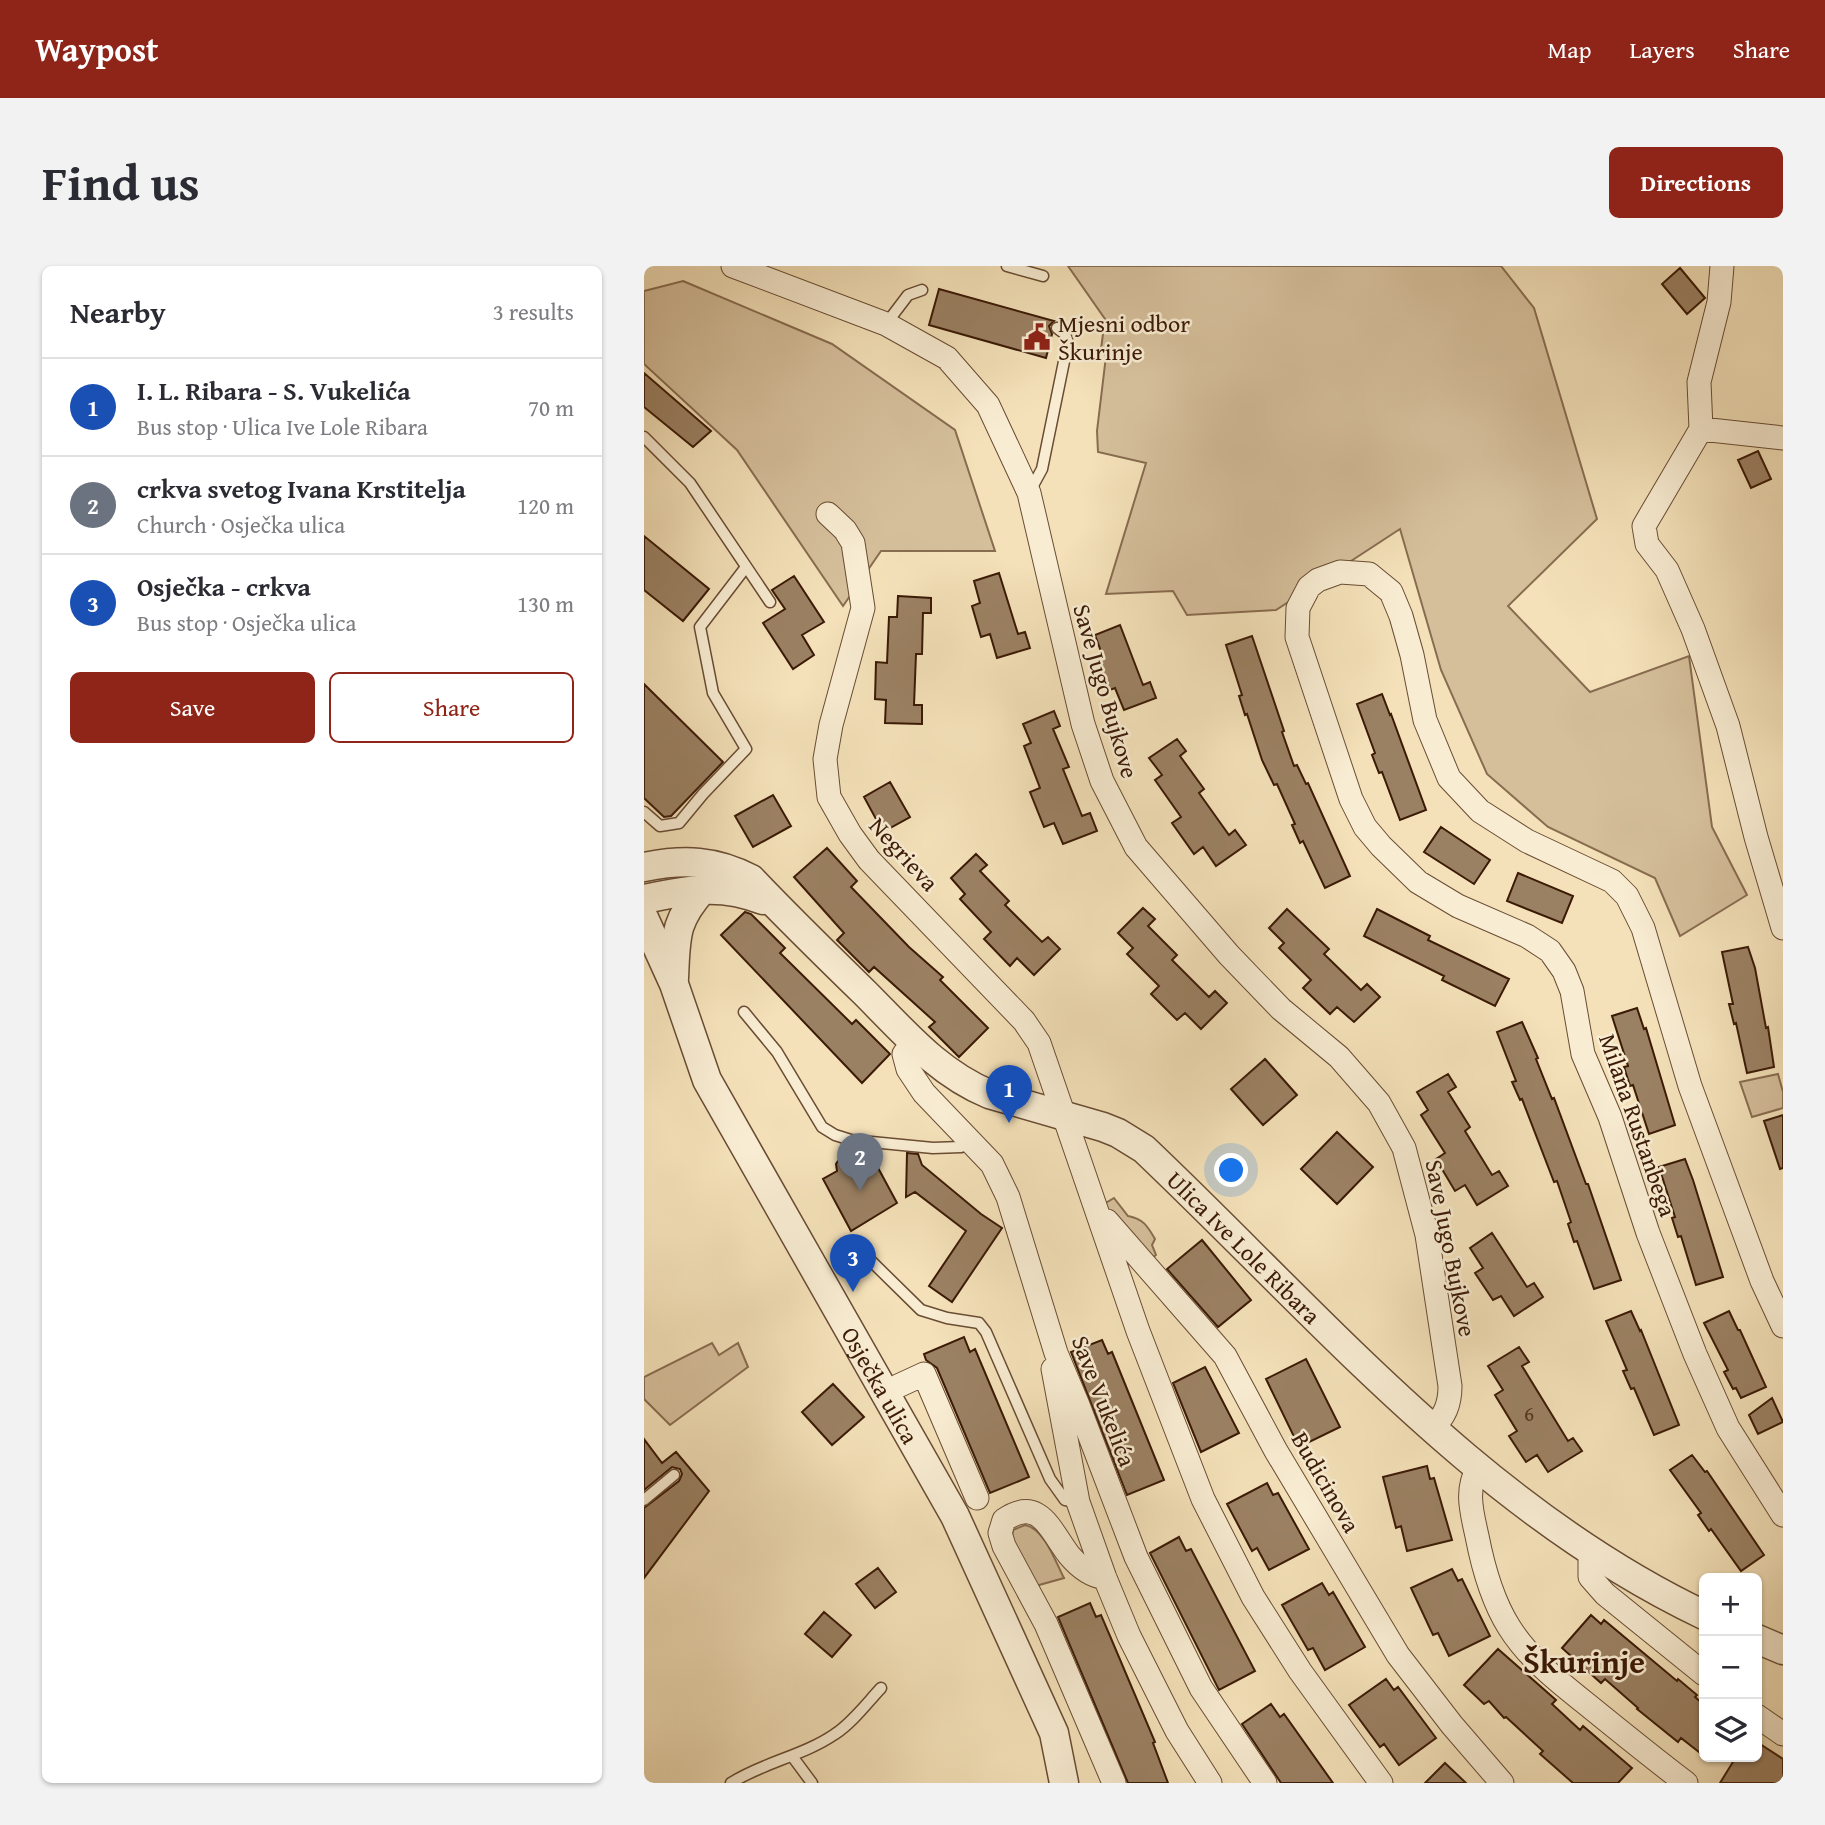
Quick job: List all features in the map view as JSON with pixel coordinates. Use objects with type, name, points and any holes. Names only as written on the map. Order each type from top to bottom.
[{"type":"street","name":"Save Jugo Bujkove","points":[[733,266],[886,324],[947,358],[988,405],[1029,493],[1083,724],[1102,781],[1136,847],[1228,955],[1280,1009],[1339,1057],[1379,1103],[1404,1148],[1427,1236],[1450,1386],[1450,1400],[1446,1411],[1431,1429]]},
{"type":"street","points":[[1723,266],[1719,302],[1699,382],[1701,429],[1644,526],[1647,544],[1667,570],[1693,629],[1728,726],[1763,864],[1783,928]]},
{"type":"street","points":[[1701,429],[1783,438]]},
{"type":"street","name":"Negrieva","points":[[828,514],[845,530],[853,543],[863,608],[831,725],[825,759],[830,797],[850,834],[869,860],[1024,1021],[1040,1043],[1138,1331],[1203,1499],[1259,1607],[1300,1671],[1381,1783]]},
{"type":"street","name":"Milana Rustanbega","points":[[1783,1326],[1762,1281],[1695,1099],[1643,928],[1628,896],[1612,881],[1527,841],[1480,811],[1449,778],[1425,720],[1401,616],[1391,592],[1369,574],[1340,572],[1318,580],[1309,587],[1298,608],[1297,637],[1347,787],[1364,827],[1418,882],[1458,906],[1527,936],[1550,951],[1564,971],[1572,990],[1583,1054],[1609,1117],[1648,1233],[1695,1354],[1728,1428],[1783,1515]]},
{"type":"street","name":"Ulica Ive Lole Ribara","points":[[644,867],[704,863],[730,868],[751,879],[913,1043],[943,1069],[971,1087],[1006,1101],[1063,1115],[1118,1133],[1144,1149],[1431,1429],[1478,1468],[1595,1553],[1699,1612]]},
{"type":"street","name":"Ulica Ive Lole Ribara","points":[[644,899],[687,889],[727,889],[776,905]]},
{"type":"street","points":[[674,984],[680,920],[686,908],[703,889]]},
{"type":"street","name":"Osječka ulica","points":[[644,918],[674,984],[707,1080],[955,1516],[1054,1733],[1066,1781]]},
{"type":"street","name":"Save Vukelića","points":[[913,1043],[904,1055],[908,1069],[924,1093],[992,1164],[1008,1197],[1056,1353],[1136,1557],[1201,1688],[1265,1783]]},
{"type":"street","name":"Budicinova","points":[[1099,1212],[1225,1356],[1276,1451],[1398,1655],[1452,1726],[1502,1783]]},
{"type":"street","points":[[1056,1353],[1052,1366],[1078,1502],[1105,1578],[1129,1636],[1177,1731],[1210,1783]]},
{"type":"street","points":[[898,1386],[924,1374],[977,1498]]},
{"type":"street","points":[[934,1455],[954,1444]]},
{"type":"street","points":[[1478,1468],[1469,1494],[1474,1523],[1491,1590],[1508,1625],[1533,1658],[1555,1679],[1686,1783]]},
{"type":"street","points":[[1105,1578],[1084,1570],[1069,1555],[1040,1516],[1033,1512],[1020,1511],[1004,1520],[1000,1533],[1004,1546],[1046,1624],[1114,1783]]},
{"type":"street","points":[[1595,1553],[1590,1560],[1590,1577],[1605,1594],[1699,1670]]},
{"type":"street","points":[[1762,1641],[1783,1650]]},
{"type":"street","points":[[1762,1719],[1783,1734]]},
{"type":"lane","points":[[1007,266],[1043,276]]},
{"type":"lane","points":[[886,324],[908,295],[922,290]]},
{"type":"lane","points":[[1029,493],[1042,469],[1068,342],[1065,334],[1057,328]]},
{"type":"lane","points":[[644,438],[690,483],[770,602]]},
{"type":"lane","points":[[644,811],[660,826],[679,823],[703,793],[746,749],[713,693],[700,627],[746,567]]},
{"type":"lane","points":[[744,1012],[777,1052],[822,1127],[835,1135],[851,1140],[933,1148],[961,1147],[972,1142]]},
{"type":"lane","points":[[865,1255],[921,1310],[947,1318],[979,1323],[986,1332],[1051,1479],[1065,1500],[1078,1502]]},
{"type":"lane","points":[[644,1500],[674,1475]]},
{"type":"lane","points":[[737,1782],[774,1760],[792,1756],[837,1733],[881,1688]]},
{"type":"lane","points":[[792,1756],[812,1783]]},
{"type":"shaded area","points":[[1068,266],[1501,266],[1534,308],[1597,519],[1508,606],[1590,692],[1689,656],[1712,827],[1747,895],[1680,936],[1655,878],[1548,827],[1487,774],[1441,670],[1400,529],[1276,610],[1187,615],[1173,591],[1106,594],[1146,463],[1098,452],[1097,431],[1106,356],[1101,349],[1105,319]]},
{"type":"shaded area","points":[[683,281],[832,344],[955,430],[995,551],[881,551],[843,606],[737,450],[644,364],[644,291]]},
{"type":"shaded area","points":[[1778,1074],[1783,1092],[1783,1108],[1752,1117],[1740,1082]]},
{"type":"shaded area","points":[[1114,1198],[1128,1216],[1144,1223],[1155,1239],[1152,1245],[1156,1255],[1147,1262],[1104,1204]]},
{"type":"shaded area","points":[[712,1343],[719,1355],[738,1343],[748,1367],[670,1425],[644,1399],[644,1377]]},
{"type":"shaded area","points":[[1025,1525],[1044,1539],[1064,1578],[1032,1587],[1012,1536],[1013,1530]]},
{"type":"building","points":[[1680,268],[1705,298],[1687,314],[1662,284]]},
{"type":"building","points":[[939,289],[1054,321],[1049,326],[1052,334],[1046,358],[929,325]]},
{"type":"building","points":[[644,373],[711,431],[693,447],[644,407]]},
{"type":"building","points":[[1758,451],[1771,479],[1751,488],[1738,460]]},
{"type":"building","points":[[644,536],[709,589],[683,621],[644,590]]},
{"type":"building","points":[[999,573],[1018,634],[1025,632],[1030,648],[997,658],[990,634],[981,637],[972,606],[980,603],[974,581]]},
{"type":"building","points":[[794,576],[824,622],[802,635],[814,655],[793,669],[763,623],[785,609],[772,590]]},
{"type":"building","points":[[898,596],[931,598],[931,613],[923,613],[922,654],[916,654],[914,705],[922,705],[922,724],[885,723],[886,700],[875,699],[876,662],[887,663],[889,617],[897,617]]},
{"type":"building","points":[[1120,625],[1143,685],[1150,682],[1156,698],[1124,710],[1115,688],[1107,691],[1095,660],[1103,657],[1095,635]]},
{"type":"building","points":[[1252,636],[1294,766],[1297,765],[1306,784],[1308,783],[1350,876],[1325,888],[1303,841],[1300,843],[1292,825],[1295,824],[1277,784],[1274,785],[1262,760],[1239,696],[1242,695],[1226,645]]},
{"type":"building","points":[[644,684],[723,762],[671,816],[664,817],[644,798]]},
{"type":"building","points":[[1382,694],[1426,810],[1400,820],[1382,772],[1379,773],[1372,755],[1375,753],[1357,704]]},
{"type":"building","points":[[1054,711],[1060,726],[1053,729],[1069,767],[1063,769],[1082,816],[1090,813],[1097,831],[1063,844],[1054,823],[1044,827],[1030,792],[1040,788],[1024,746],[1031,743],[1023,724]]},
{"type":"building","points":[[1177,739],[1186,751],[1180,756],[1204,789],[1199,793],[1229,835],[1235,830],[1246,845],[1216,866],[1203,847],[1194,854],[1172,823],[1181,817],[1155,780],[1162,775],[1149,758]]},
{"type":"building","points":[[890,782],[910,817],[883,832],[864,797]]},
{"type":"building","points":[[773,795],[791,826],[753,847],[735,816]]},
{"type":"building","points":[[1441,827],[1490,860],[1474,884],[1424,852]]},
{"type":"building","points":[[827,848],[857,881],[851,887],[909,947],[943,977],[940,980],[988,1028],[959,1057],[929,1027],[935,1022],[874,967],[869,972],[837,940],[844,933],[794,877]]},
{"type":"building","points":[[976,854],[987,865],[980,871],[1009,901],[1005,905],[1042,942],[1048,937],[1060,949],[1034,975],[1017,958],[1010,966],[984,939],[991,932],[960,899],[965,894],[951,878]]},
{"type":"building","points":[[1518,873],[1573,896],[1562,923],[1507,901]]},
{"type":"building","points":[[1143,908],[1155,919],[1148,926],[1177,955],[1172,960],[1209,997],[1215,991],[1227,1003],[1201,1029],[1185,1013],[1177,1020],[1151,994],[1159,986],[1127,954],[1133,948],[1118,933]]},
{"type":"building","points":[[1287,909],[1329,949],[1324,954],[1361,990],[1367,984],[1380,997],[1354,1022],[1337,1007],[1330,1014],[1303,988],[1311,980],[1279,948],[1284,943],[1269,928]]},
{"type":"building","points":[[1377,909],[1430,936],[1428,940],[1509,979],[1495,1006],[1442,980],[1444,976],[1364,936]]},
{"type":"building","points":[[745,912],[751,914],[785,948],[780,953],[852,1024],[856,1020],[890,1054],[862,1083],[721,935]]},
{"type":"building","points":[[1748,947],[1755,968],[1766,1028],[1768,1027],[1774,1067],[1747,1073],[1729,1004],[1733,1004],[1722,952]]},
{"type":"building","points":[[1637,1008],[1644,1029],[1646,1028],[1675,1125],[1649,1134],[1633,1085],[1630,1086],[1624,1067],[1628,1066],[1612,1016]]},
{"type":"building","points":[[1522,1022],[1588,1184],[1621,1280],[1594,1289],[1577,1241],[1574,1242],[1568,1224],[1571,1222],[1557,1181],[1554,1182],[1522,1099],[1520,1100],[1512,1082],[1516,1081],[1497,1032]]},
{"type":"building","points":[[1265,1059],[1297,1095],[1263,1125],[1231,1089]]},
{"type":"building","points":[[1448,1074],[1456,1087],[1448,1092],[1470,1127],[1465,1131],[1492,1175],[1499,1171],[1508,1186],[1477,1205],[1465,1185],[1455,1191],[1436,1159],[1445,1153],[1421,1115],[1428,1110],[1417,1092]]},
{"type":"building","points":[[1783,1115],[1783,1168],[1780,1169],[1764,1121]]},
{"type":"building","points":[[1337,1132],[1373,1167],[1337,1204],[1301,1169]]},
{"type":"building","points":[[870,1153],[897,1203],[851,1231],[823,1179],[837,1171],[836,1164],[840,1158],[847,1155],[865,1156]]},
{"type":"building","points":[[907,1153],[918,1154],[922,1165],[1002,1228],[952,1302],[929,1286],[966,1231],[915,1192],[906,1197]]},
{"type":"building","points":[[1685,1159],[1723,1277],[1696,1285],[1681,1236],[1678,1237],[1672,1218],[1675,1217],[1659,1167]]},
{"type":"building","points":[[1492,1233],[1527,1287],[1534,1283],[1543,1297],[1514,1316],[1501,1296],[1493,1300],[1475,1273],[1483,1268],[1470,1248]]},
{"type":"building","points":[[1202,1240],[1251,1300],[1218,1327],[1167,1269]]},
{"type":"building","points":[[1631,1311],[1679,1425],[1654,1435],[1634,1388],[1631,1389],[1623,1371],[1627,1370],[1606,1321]]},
{"type":"building","points":[[1729,1311],[1766,1387],[1741,1398],[1724,1372],[1728,1370],[1704,1323]]},
{"type":"building","points":[[964,1337],[970,1352],[975,1349],[1029,1477],[990,1493],[937,1368],[926,1360],[924,1354]]},
{"type":"building","points":[[1102,1340],[1108,1354],[1112,1352],[1164,1480],[1127,1495],[1071,1352]]},
{"type":"building","points":[[1519,1347],[1529,1362],[1522,1366],[1568,1441],[1573,1438],[1582,1451],[1548,1472],[1537,1455],[1526,1462],[1509,1436],[1517,1431],[1495,1395],[1503,1390],[1488,1366]]},
{"type":"building","points":[[1306,1359],[1340,1427],[1299,1447],[1266,1379]]},
{"type":"building","points":[[1205,1367],[1239,1433],[1201,1452],[1173,1383]]},
{"type":"building","points":[[833,1384],[864,1417],[832,1445],[802,1412]]},
{"type":"building","points":[[1772,1398],[1783,1422],[1758,1434],[1749,1415]]},
{"type":"building","points":[[644,1439],[662,1463],[676,1452],[709,1491],[644,1578],[644,1508],[679,1481],[682,1474],[680,1469],[672,1467],[644,1490]]},
{"type":"building","points":[[1692,1455],[1705,1472],[1707,1471],[1764,1555],[1741,1571],[1711,1529],[1709,1531],[1698,1515],[1701,1513],[1670,1470]]},
{"type":"building","points":[[1427,1466],[1430,1479],[1434,1478],[1452,1540],[1407,1551],[1401,1526],[1396,1528],[1383,1477]]},
{"type":"building","points":[[1267,1483],[1273,1495],[1278,1493],[1309,1549],[1269,1570],[1257,1548],[1252,1551],[1227,1504]]},
{"type":"building","points":[[1179,1537],[1186,1551],[1191,1549],[1255,1671],[1219,1690],[1150,1553]]},
{"type":"building","points":[[878,1568],[896,1592],[875,1608],[856,1584]]},
{"type":"building","points":[[1452,1569],[1458,1581],[1462,1579],[1490,1636],[1449,1656],[1438,1633],[1433,1635],[1411,1588]]},
{"type":"building","points":[[1322,1583],[1329,1595],[1333,1592],[1365,1647],[1325,1670],[1313,1648],[1308,1650],[1282,1605]]},
{"type":"building","points":[[1090,1603],[1096,1617],[1101,1615],[1155,1742],[1153,1743],[1168,1783],[1128,1783],[1058,1617]]},
{"type":"building","points":[[824,1612],[851,1635],[832,1657],[805,1634]]},
{"type":"building","points":[[1591,1615],[1601,1624],[1604,1620],[1697,1695],[1699,1752],[1681,1738],[1678,1742],[1605,1679],[1601,1683],[1562,1648]]},
{"type":"building","points":[[1498,1649],[1556,1700],[1552,1704],[1580,1730],[1583,1726],[1632,1768],[1618,1783],[1573,1783],[1540,1754],[1543,1751],[1504,1718],[1489,1701],[1484,1704],[1464,1685]]},
{"type":"building","points":[[1386,1679],[1394,1690],[1398,1687],[1436,1738],[1399,1765],[1384,1744],[1380,1747],[1349,1705]]},
{"type":"building","points":[[1271,1704],[1280,1717],[1284,1714],[1333,1783],[1281,1783],[1242,1724]]},
{"type":"building","points":[[1762,1745],[1783,1759],[1783,1783],[1720,1783],[1733,1762],[1762,1762]]},
{"type":"building","points":[[1445,1763],[1466,1783],[1425,1783]]},
{"type":"place","name":"Mjesni odbor Škurinje","points":[[1037,337]]},
{"type":"place","name":"I. L. Ribara - S. Vukelića","points":[[1009,1123]]},
{"type":"place","name":"crkva svetog Ivana Krstitelja","points":[[860,1191]]},
{"type":"place","name":"Osječka - crkva","points":[[853,1292]]},
{"type":"district","name":"Škurinje","points":[[1584,1661]]}]
